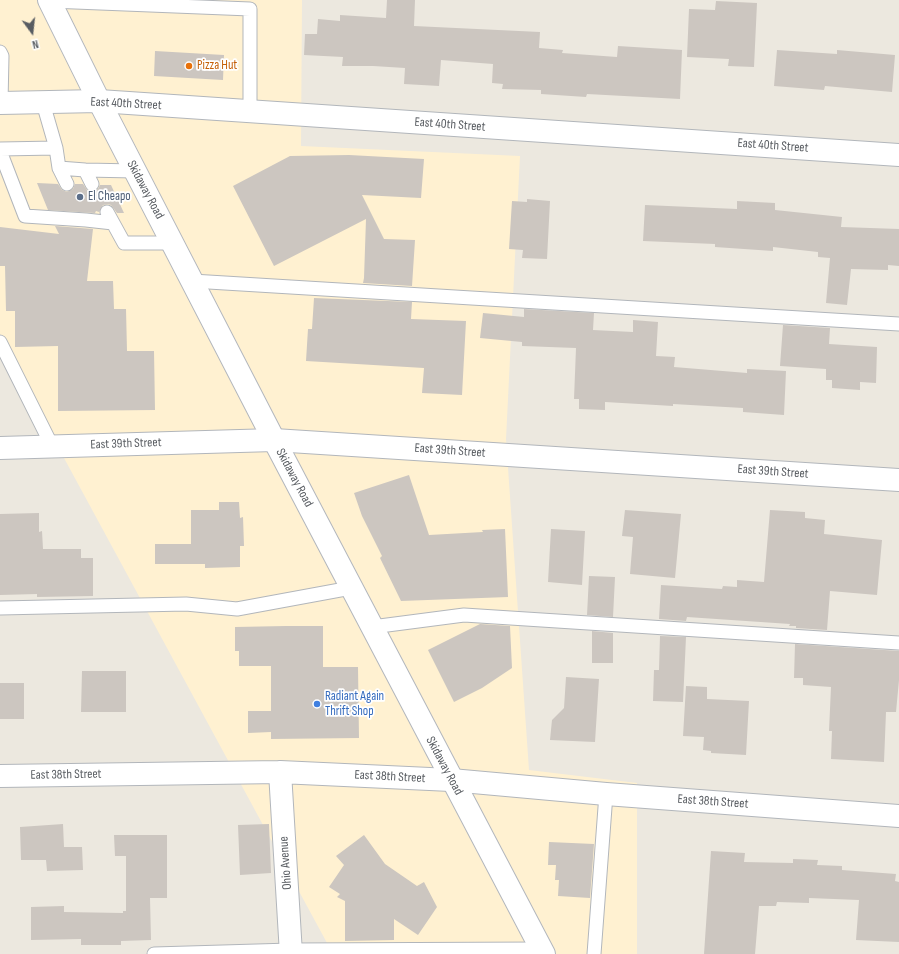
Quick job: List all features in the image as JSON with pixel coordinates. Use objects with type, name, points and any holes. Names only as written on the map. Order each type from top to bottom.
[{"type":"street","name":"Skidaway Road","points":[[49,0],[99,101],[274,440],[451,780],[543,952]]},
{"type":"street","name":"East 40th Street","points":[[1,103],[99,101],[899,155]]},
{"type":"street","name":"East 39th Street","points":[[0,448],[274,440],[899,480]]},
{"type":"street","name":"East 38th Street","points":[[0,776],[280,772],[451,780],[606,794],[899,816]]},
{"type":"street","name":"Ohio Avenue","points":[[280,772],[291,952]]},
{"type":"lane","points":[[49,0],[250,10],[250,111]]},
{"type":"lane","points":[[1,59],[1,103]]},
{"type":"lane","points":[[43,103],[56,148],[59,168],[67,184]]},
{"type":"lane","points":[[56,148],[0,150],[25,216],[83,215],[110,218],[124,243],[173,243]]},
{"type":"lane","points":[[59,168],[135,171]]},
{"type":"lane","points":[[85,170],[92,184]]},
{"type":"lane","points":[[192,281],[899,324]]},
{"type":"lane","points":[[0,342],[52,446]]},
{"type":"lane","points":[[0,608],[186,604],[237,609],[351,588]]},
{"type":"lane","points":[[372,627],[464,615],[899,643]]},
{"type":"lane","points":[[594,954],[606,794]]},
{"type":"lane","points":[[154,954],[291,952],[543,952]]},
{"type":"shaded area","points":[[0,0],[302,0],[301,146],[520,156],[506,439],[529,770],[637,783],[637,954],[333,954],[0,340]]},
{"type":"building","points":[[387,0],[415,0],[414,26],[540,32],[539,48],[563,50],[562,53],[617,57],[618,46],[682,50],[680,99],[587,94],[586,97],[541,94],[541,90],[502,89],[503,84],[492,83],[493,64],[441,60],[439,86],[404,84],[405,68],[342,66],[343,57],[304,55],[305,34],[317,34],[318,19],[340,21],[340,15],[386,18]]},
{"type":"building","points":[[716,1],[757,3],[754,67],[728,66],[729,59],[687,57],[689,9],[715,10]]},
{"type":"building","points":[[777,50],[837,54],[837,50],[895,55],[892,92],[825,86],[824,90],[774,86]]},
{"type":"building","name":"Pizza Hut","points":[[155,51],[224,55],[223,80],[154,76]]},
{"type":"building","points":[[349,155],[424,159],[421,198],[362,195],[384,239],[415,240],[412,286],[363,283],[366,219],[274,266],[233,186],[290,156]]},
{"type":"building","name":"El Cheapo","points":[[37,183],[58,184],[62,190],[67,192],[73,189],[75,184],[83,184],[87,190],[92,192],[98,189],[100,185],[111,185],[124,213],[117,213],[111,205],[108,204],[103,205],[99,212],[96,211],[95,213],[48,210]]},
{"type":"building","points":[[527,199],[550,201],[547,259],[522,258],[523,250],[509,249],[512,201],[527,202]]},
{"type":"building","points":[[737,201],[775,203],[775,210],[842,217],[841,227],[899,229],[899,266],[888,265],[888,270],[851,269],[847,305],[826,303],[830,258],[818,257],[818,252],[773,247],[773,251],[715,247],[715,244],[643,241],[645,205],[737,209]]},
{"type":"building","points":[[55,226],[93,229],[87,281],[113,281],[114,309],[126,309],[127,351],[154,351],[155,410],[58,411],[58,346],[15,347],[15,311],[6,311],[5,266],[0,266],[0,227],[59,234]]},
{"type":"building","points":[[314,298],[412,302],[411,319],[466,321],[462,395],[422,393],[424,368],[306,361],[308,329],[312,329]]},
{"type":"building","points":[[524,309],[594,313],[593,330],[633,332],[633,320],[658,322],[656,356],[675,357],[674,367],[747,373],[747,369],[786,371],[784,415],[743,412],[743,408],[605,402],[605,410],[579,409],[579,399],[574,399],[576,348],[522,346],[522,342],[480,338],[483,313],[524,317]]},
{"type":"building","points":[[783,325],[830,328],[829,344],[877,347],[876,383],[860,382],[860,390],[832,388],[832,380],[826,380],[826,369],[780,366]]},
{"type":"building","points":[[409,475],[429,535],[483,532],[482,530],[505,529],[508,597],[401,601],[380,558],[382,556],[362,516],[354,493]]},
{"type":"building","points":[[219,502],[239,502],[240,518],[243,517],[244,546],[240,546],[240,567],[205,568],[205,564],[155,564],[155,544],[191,544],[191,510],[219,510]]},
{"type":"building","points":[[625,510],[681,514],[675,578],[630,574],[633,537],[622,536]]},
{"type":"building","points":[[770,510],[805,512],[805,518],[825,520],[824,534],[882,540],[877,595],[830,591],[827,630],[796,628],[796,626],[789,626],[790,624],[687,617],[686,621],[659,619],[661,585],[722,589],[723,586],[737,587],[737,580],[764,582]]},
{"type":"building","points":[[39,513],[39,532],[42,531],[43,549],[81,549],[81,558],[93,558],[93,596],[37,597],[37,594],[0,595],[0,514]]},
{"type":"building","points":[[551,529],[585,531],[582,585],[548,582]]},
{"type":"building","points":[[589,576],[615,577],[613,617],[587,615]]},
{"type":"building","points":[[480,624],[510,626],[512,668],[482,688],[454,702],[428,650]]},
{"type":"building","points":[[323,626],[323,667],[358,667],[359,738],[271,739],[271,732],[248,733],[248,711],[271,711],[271,666],[239,666],[239,651],[235,651],[235,627]]},
{"type":"building","points":[[592,631],[613,633],[613,663],[592,663]]},
{"type":"building","points":[[660,636],[686,637],[683,702],[653,701],[654,670],[659,670]]},
{"type":"building","points":[[795,644],[899,651],[899,680],[896,712],[886,712],[884,762],[831,759],[832,731],[829,731],[831,687],[803,685],[803,678],[794,678]]},
{"type":"building","points":[[82,671],[126,671],[126,712],[81,712]]},
{"type":"building","points":[[566,677],[599,679],[595,742],[550,740],[552,720],[564,708]]},
{"type":"building","points":[[0,683],[24,683],[24,719],[0,719]]},
{"type":"building","points":[[686,686],[707,687],[707,699],[749,701],[746,755],[711,753],[711,751],[703,750],[704,737],[683,736]]},
{"type":"building","points":[[63,824],[64,847],[82,847],[83,870],[47,871],[46,860],[21,860],[20,827]]},
{"type":"building","points":[[269,824],[271,873],[240,875],[238,825]]},
{"type":"building","points":[[114,835],[167,835],[167,898],[150,898],[151,940],[121,941],[121,945],[81,945],[81,939],[31,940],[31,907],[64,906],[64,912],[123,913],[123,911],[126,911],[126,856],[115,856]]},
{"type":"building","points":[[364,835],[385,864],[417,886],[424,882],[437,907],[418,935],[394,919],[394,940],[345,941],[345,901],[337,897],[340,894],[329,887],[344,865],[336,856]]},
{"type":"building","points":[[549,842],[594,844],[590,898],[558,896],[559,880],[555,880],[556,865],[548,865]]},
{"type":"building","points":[[711,851],[745,853],[744,862],[793,863],[793,859],[818,860],[817,865],[842,866],[842,870],[896,874],[895,881],[899,882],[899,942],[856,940],[859,900],[809,898],[809,903],[777,902],[776,906],[759,906],[755,954],[704,954]]},
{"type":"place","name":"Pizza Hut","points":[[189,66]]},
{"type":"place","name":"El Cheapo","points":[[80,197]]},
{"type":"place","name":"Radiant Again Thrift Shop","points":[[317,704]]}]
